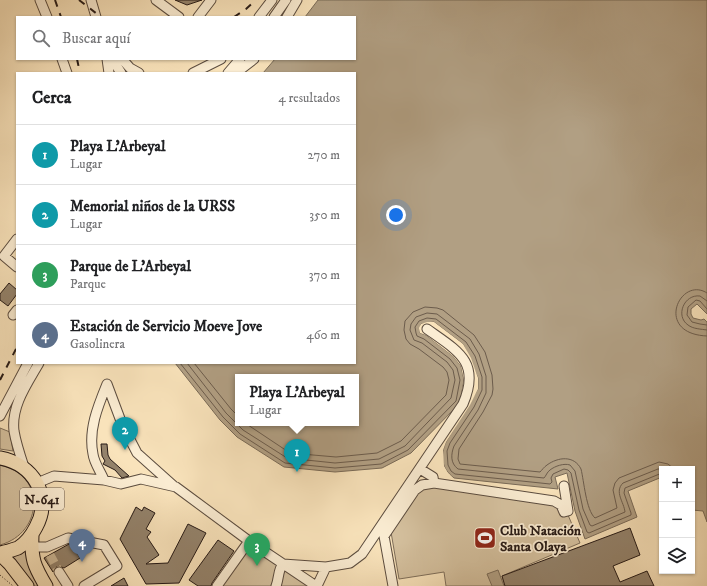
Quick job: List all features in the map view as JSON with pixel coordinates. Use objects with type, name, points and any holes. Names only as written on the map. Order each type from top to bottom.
[{"type":"highway","name":"N-641","points":[[0,458],[11,460],[24,467],[37,483],[41,494],[42,506],[40,520],[32,541],[0,554],[27,586]]},
{"type":"highway","points":[[32,541],[36,569],[46,586]]},
{"type":"street","points":[[40,0],[46,16]]},
{"type":"street","points":[[91,0],[96,16]]},
{"type":"street","points":[[156,0],[178,16]]},
{"type":"street","points":[[199,16],[211,0]]},
{"type":"street","points":[[259,16],[272,0]]},
{"type":"street","points":[[275,16],[292,2]]},
{"type":"street","points":[[281,16],[292,2]]},
{"type":"street","points":[[287,16],[292,2]]},
{"type":"street","points":[[62,60],[68,72]]},
{"type":"street","points":[[107,60],[109,72]]},
{"type":"street","points":[[113,60],[120,72]]},
{"type":"street","points":[[123,60],[130,68],[137,72]]},
{"type":"street","points":[[196,71],[213,60]]},
{"type":"street","points":[[196,71],[219,60]]},
{"type":"street","points":[[229,72],[239,60]]},
{"type":"street","points":[[237,72],[253,60]]},
{"type":"street","points":[[16,240],[4,256],[16,266]]},
{"type":"street","points":[[392,584],[381,534],[432,450],[464,404],[469,390],[469,374],[464,359],[456,349],[427,329]]},
{"type":"street","points":[[0,416],[27,364]]},
{"type":"street","points":[[24,467],[16,444],[14,430],[15,414],[20,398],[38,364]]},
{"type":"street","points":[[104,480],[93,455],[92,435],[97,408],[107,384],[122,424],[137,453],[176,487],[249,541],[316,586],[326,567]]},
{"type":"street","points":[[141,479],[150,465]]},
{"type":"street","points":[[420,469],[434,477],[434,482]]},
{"type":"street","points":[[37,483],[54,476],[104,480],[122,484],[141,479],[176,487]]},
{"type":"street","points":[[283,564],[326,567],[350,563],[362,554],[381,534],[415,490],[422,485],[434,482],[554,500],[562,505],[564,512],[568,511],[564,486]]},
{"type":"street","points":[[32,541],[49,551],[68,538],[104,545],[117,566],[84,586]]},
{"type":"street","points":[[217,586],[249,541]]},
{"type":"street","points":[[276,586],[283,564]]},
{"type":"street","points":[[59,572],[68,586]]},
{"type":"path","points":[[0,576],[13,586]]},
{"type":"shaded area","points":[[0,428],[10,432],[13,451],[0,449]]},
{"type":"shaded area","points":[[0,465],[15,471],[26,480],[32,491],[34,504],[31,517],[25,529],[15,538],[0,545]]},
{"type":"shaded area","name":"Club Natación Santa Olaya","points":[[434,485],[552,502],[568,515],[580,543],[502,576],[505,586],[446,586],[444,572],[399,579],[391,532],[417,492],[425,487]]},
{"type":"shaded area","points":[[24,543],[46,586],[27,586],[8,551]]},
{"type":"shaded area","points":[[250,545],[310,586],[221,586]]},
{"type":"water","points":[[318,0],[707,0],[707,314],[697,304],[691,309],[691,314],[693,318],[701,320],[704,319],[707,322],[707,522],[703,511],[695,510],[695,466],[659,466],[659,478],[628,491],[637,517],[585,539],[575,511],[567,473],[555,477],[558,489],[454,478],[444,466],[442,457],[444,447],[478,389],[478,378],[463,344],[434,322],[421,324],[420,333],[426,335],[453,356],[461,366],[464,380],[460,403],[411,453],[382,468],[335,472],[284,467],[237,437],[220,420],[176,364],[356,364],[356,72],[264,72],[274,60],[356,60],[356,16],[306,16]]},
{"type":"water","points":[[498,570],[504,586],[492,586],[487,574]]},
{"type":"pier","points":[[434,322],[463,344],[471,358],[478,378],[478,389],[470,405],[446,442],[443,450],[444,466],[448,473],[456,481],[446,475],[442,467],[441,450],[444,440],[468,404],[476,388],[476,378],[469,358],[461,346],[434,324],[422,326],[421,332],[427,334],[455,354],[463,365],[466,380],[465,390],[460,403],[464,380],[461,366],[453,356],[426,335],[420,333],[419,328],[421,324]]},
{"type":"building","points":[[175,0],[202,0],[187,5]]},
{"type":"building","points":[[9,283],[16,289],[16,295],[8,306],[0,300],[0,294]]},
{"type":"building","points":[[101,444],[107,444],[110,459],[129,476],[122,478],[115,470],[103,464],[105,461],[102,456]]},
{"type":"building","points":[[136,507],[142,511],[144,507],[155,513],[146,529],[151,532],[147,537],[159,555],[146,564],[168,563],[188,524],[206,533],[179,583],[146,584],[120,539]]},
{"type":"building","points":[[630,528],[640,555],[613,566],[620,582],[647,571],[654,586],[505,586],[502,576]]},
{"type":"building","points":[[218,540],[234,551],[211,586],[198,586],[189,580]]},
{"type":"building","points":[[69,544],[72,545],[80,558],[64,568],[59,566],[56,567],[53,572],[44,558]]},
{"type":"building","points":[[124,578],[128,586],[111,586]]},
{"type":"tunnel","points":[[50,555],[59,572]]},
{"type":"railway","points":[[55,0],[61,16]]},
{"type":"railway","points":[[79,0],[100,16]]},
{"type":"railway","points":[[236,16],[256,0]]},
{"type":"railway","points":[[77,60],[80,72]]},
{"type":"railway","points":[[0,380],[16,349]]},
{"type":"place","name":"Memorial niños de la URSS","points":[[125,450]]},
{"type":"place","name":"Playa L'Arbeyal","points":[[297,472]]},
{"type":"place","name":"Club Natación Santa Olaya","points":[[485,538]]},
{"type":"place","name":"Estación de Servicio Moeve Jove","points":[[82,562]]},
{"type":"place","name":"Parque de L'Arbeyal","points":[[257,566]]}]
